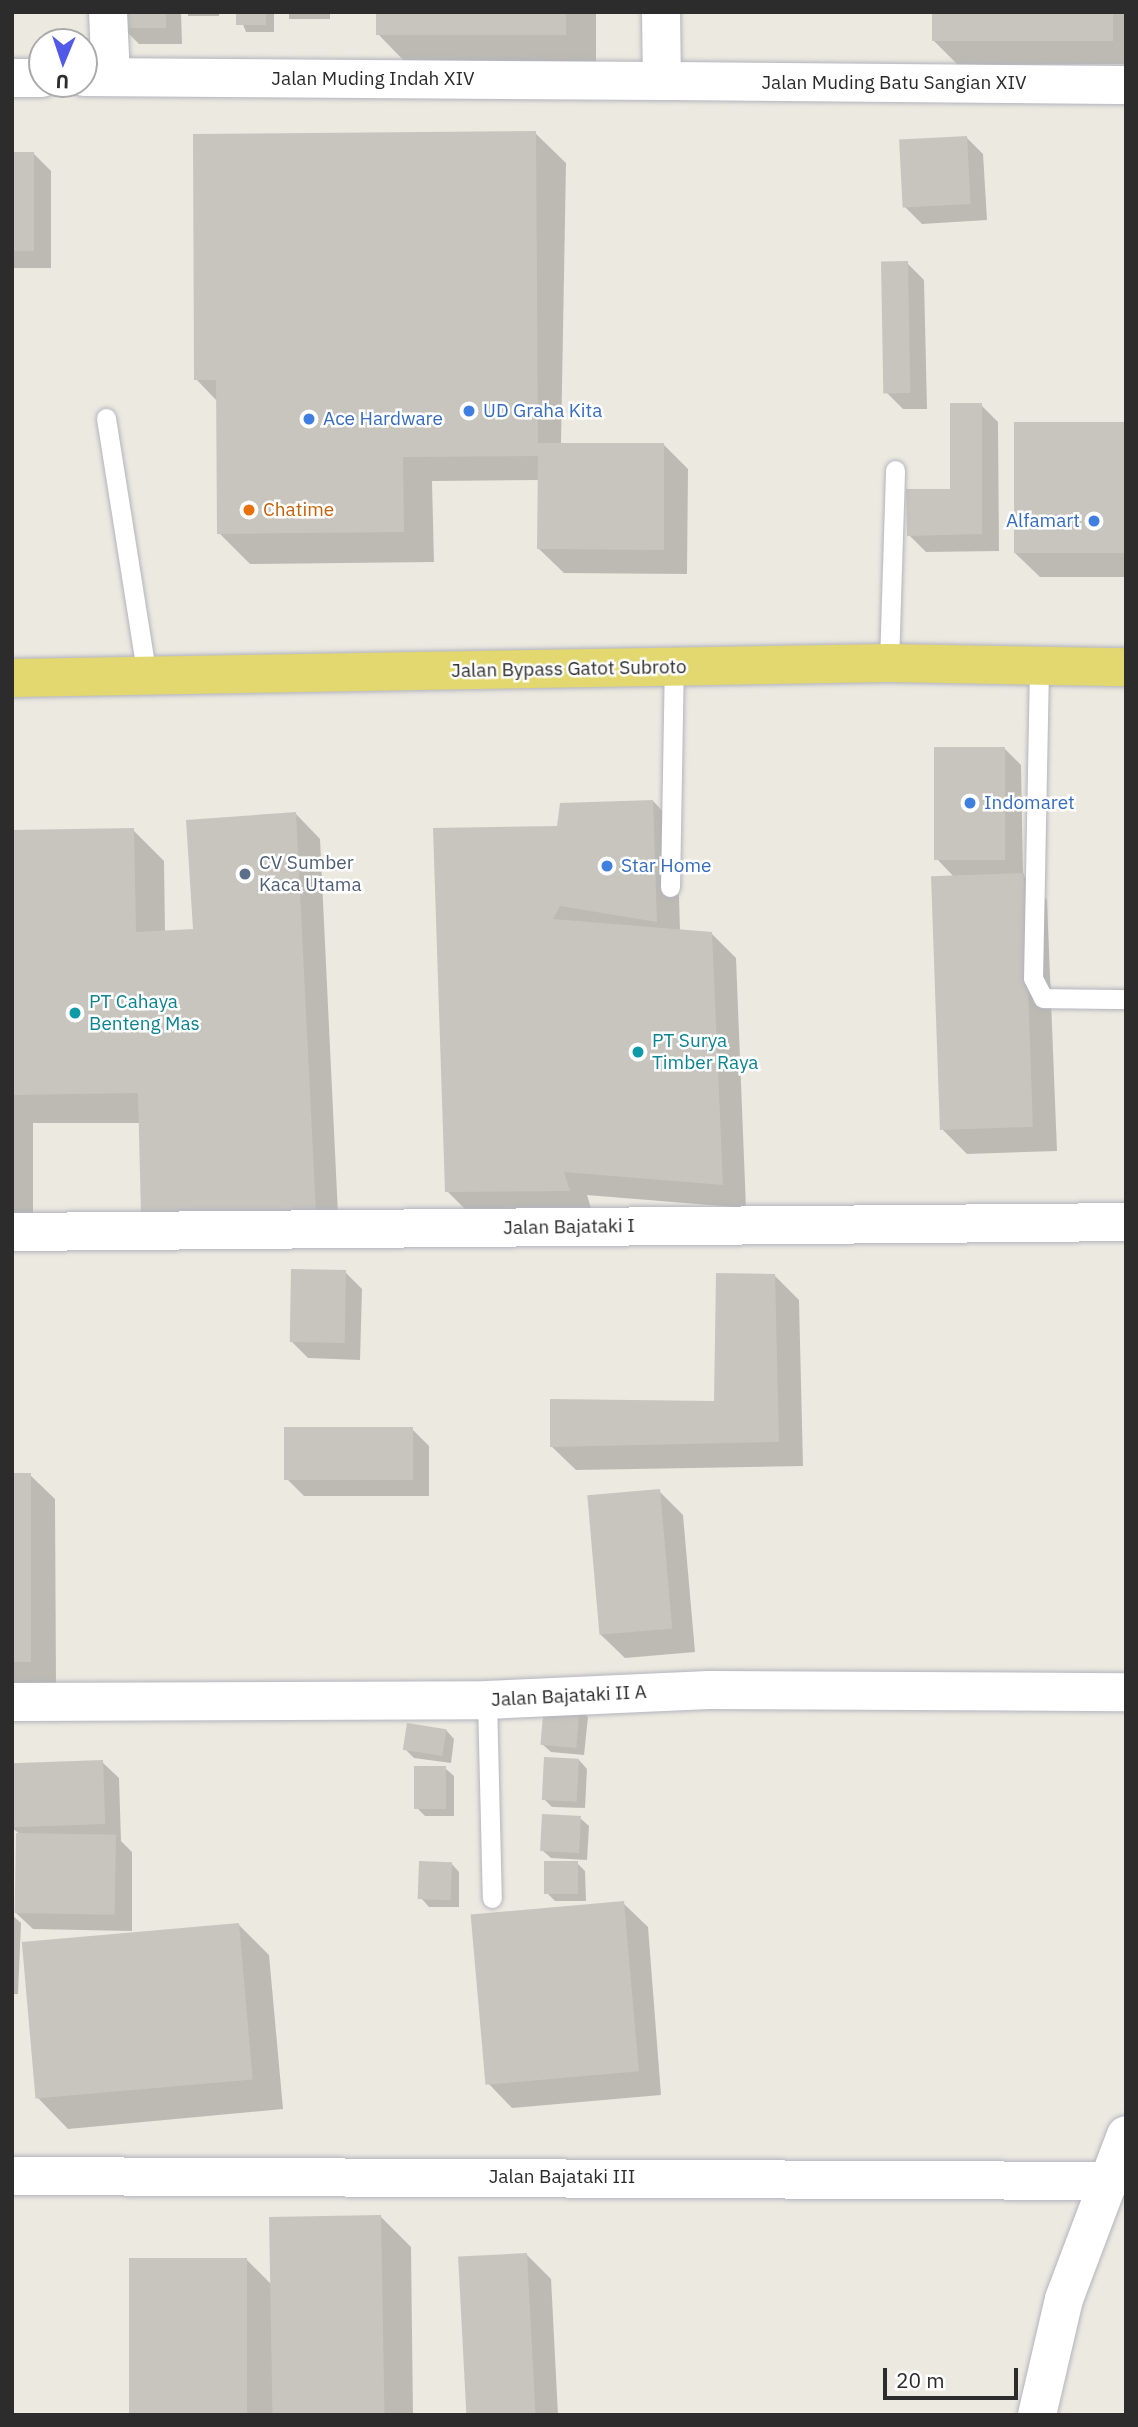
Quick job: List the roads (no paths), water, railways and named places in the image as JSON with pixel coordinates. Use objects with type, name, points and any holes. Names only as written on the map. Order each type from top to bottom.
[{"type":"main road","name":"Jalan Bypass Gatot Subroto","points":[[12,678],[148,678],[888,663],[1126,667]]},
{"type":"street","points":[[98,71],[108,12]]},
{"type":"street","points":[[661,12],[662,81]]},
{"type":"street","name":"Jalan Muding Indah XIV","points":[[98,77],[662,81]]},
{"type":"street","name":"Jalan Muding Batu Sangian XIV","points":[[662,81],[1126,85]]},
{"type":"street","name":"Jalan Bajataki I","points":[[12,1232],[1126,1222]]},
{"type":"street","name":"Jalan Bajataki II A","points":[[12,1702],[487,1700],[709,1690],[1126,1692]]},
{"type":"street","points":[[1037,2415],[1064,2299],[1111,2182],[1126,2135]]},
{"type":"street","name":"Jalan Bajataki III","points":[[12,2176],[1111,2182]]},
{"type":"lane","points":[[106,418],[148,678]]},
{"type":"lane","points":[[888,663],[895,470]]},
{"type":"lane","points":[[670,887],[674,666]]},
{"type":"lane","points":[[1039,667],[1033,978],[1043,998],[1126,999]]},
{"type":"lane","points":[[487,1700],[492,1898]]},
{"type":"place","name":"UD Graha Kita","points":[[469,411]]},
{"type":"place","name":"Ace Hardware","points":[[309,419]]},
{"type":"place","name":"Chatime","points":[[249,510]]},
{"type":"place","name":"Alfamart","points":[[1094,521]]},
{"type":"place","name":"Indomaret","points":[[970,803]]},
{"type":"place","name":"Star Home","points":[[607,866]]},
{"type":"place","name":"CV Sumber Kaca Utama","points":[[245,874]]},
{"type":"place","name":"PT Cahaya Benteng Mas","points":[[75,1013]]},
{"type":"place","name":"PT Surya Timber Raya","points":[[638,1052]]}]
